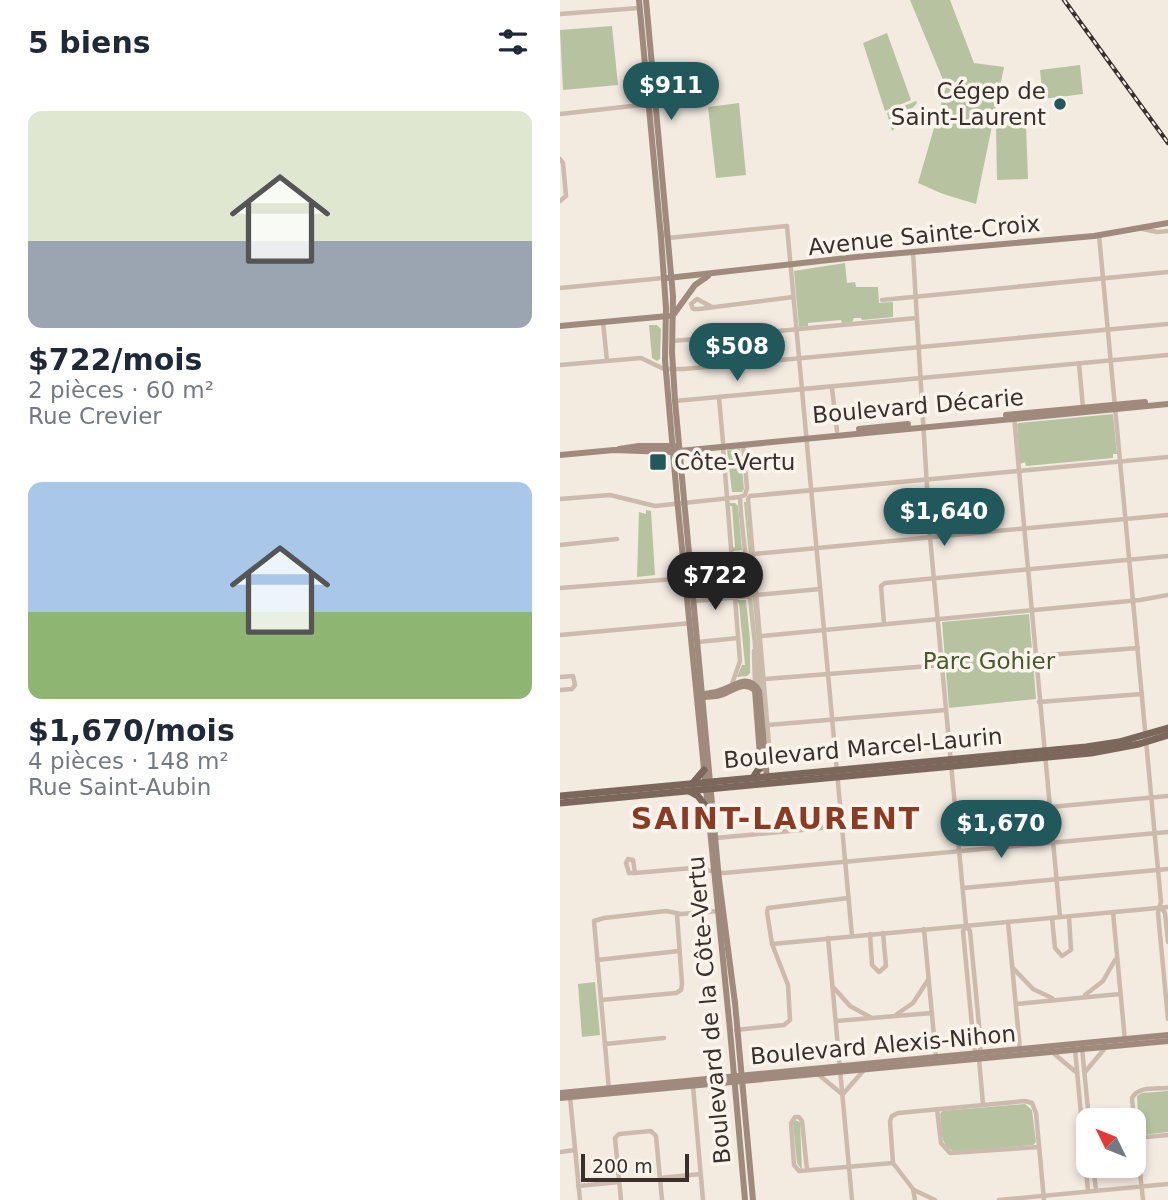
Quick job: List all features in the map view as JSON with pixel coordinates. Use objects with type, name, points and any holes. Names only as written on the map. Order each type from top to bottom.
[{"type":"main road","name":"Boulevard de la Côte-Vertu","points":[[643,4],[660,231],[667,278]]},
{"type":"main road","name":"Boulevard de la Côte-Vertu","points":[[652,104],[668,238],[670,369],[676,448],[687,563],[694,601],[693,623],[698,642],[704,770],[709,785],[707,807],[720,910],[745,1200]]},
{"type":"main road","name":"Avenue Sainte-Croix","points":[[667,278],[1099,235],[1168,223]]},
{"type":"main road","points":[[560,326],[669,316],[696,284],[713,274]]},
{"type":"main road","name":"Boulevard de la Côte-Vertu","points":[[669,316],[673,341],[670,369],[675,401],[676,448]]},
{"type":"main road","name":"Boulevard Décarie","points":[[560,455],[723,444],[1168,402]]},
{"type":"main road","name":"Boulevard Décarie","points":[[1014,416],[1115,407]]},
{"type":"main road","name":"Boulevard Décarie","points":[[723,444],[743,444],[837,431],[923,425]]},
{"type":"main road","name":"Boulevard de la Côte-Vertu","points":[[687,563],[685,577],[693,623],[716,838],[716,872]]},
{"type":"main road","points":[[701,696],[747,681],[753,672]]},
{"type":"main road","points":[[747,681],[756,689],[765,780]]},
{"type":"main road","points":[[701,696],[719,696],[741,686],[756,689]]},
{"type":"main road","name":"Boulevard Marcel-Laurin","points":[[560,803],[709,785],[1044,754],[1104,751],[1168,728]]},
{"type":"main road","name":"Boulevard Marcel-Laurin","points":[[1146,738],[1168,735]]},
{"type":"main road","points":[[753,778],[760,767],[762,753]]},
{"type":"main road","points":[[760,767],[765,780]]},
{"type":"main road","points":[[704,770],[690,787],[707,807]]},
{"type":"main road","name":"Boulevard Marcel-Laurin","points":[[709,785],[753,778],[765,780]]},
{"type":"main road","name":"Boulevard Marcel-Laurin","points":[[560,796],[690,787]]},
{"type":"main road","name":"Boulevard de la Côte-Vertu","points":[[720,910],[738,1029],[754,1200]]},
{"type":"main road","name":"Boulevard Alexis-Nihon","points":[[742,1078],[818,1074],[840,1069],[864,1070],[1168,1035]]},
{"type":"main road","name":"Boulevard Alexis-Nihon","points":[[1020,1052],[1052,1052],[1079,1047],[1105,1047],[1125,1042],[1168,1041]]},
{"type":"main road","name":"Boulevard Alexis-Nihon","points":[[560,1096],[936,1060]]},
{"type":"street","points":[[560,14],[643,4]]},
{"type":"street","points":[[560,113],[652,104]]},
{"type":"street","points":[[560,159],[563,163],[563,200]]},
{"type":"street","points":[[660,231],[668,238],[787,226],[852,936]]},
{"type":"street","name":"Avenue Sainte-Croix","points":[[1139,228],[1157,232],[1168,230]]},
{"type":"street","points":[[1099,235],[1161,907],[1165,913],[1168,942]]},
{"type":"street","points":[[913,252],[930,537],[963,888],[966,925],[963,931],[984,1104]]},
{"type":"street","points":[[882,300],[1168,272]]},
{"type":"street","name":"Avenue Sainte-Croix","points":[[560,288],[667,278]]},
{"type":"street","points":[[712,307],[793,297]]},
{"type":"street","points":[[673,341],[917,318]]},
{"type":"street","points":[[603,322],[607,361]]},
{"type":"street","points":[[560,365],[641,358],[670,369],[688,369],[1168,324]]},
{"type":"street","points":[[675,401],[1168,355]]},
{"type":"street","points":[[1079,363],[1083,408]]},
{"type":"street","points":[[832,388],[837,431]]},
{"type":"street","points":[[719,398],[740,667],[732,684]]},
{"type":"street","points":[[1014,416],[1059,917]]},
{"type":"street","points":[[560,499],[612,495],[650,506],[740,497],[745,495],[747,490],[743,444]]},
{"type":"street","points":[[756,689],[750,496],[1168,457]]},
{"type":"street","points":[[740,497],[745,554],[761,636],[769,744]]},
{"type":"street","points":[[753,554],[1168,515]]},
{"type":"street","points":[[560,545],[617,540]]},
{"type":"street","points":[[687,563],[745,554]]},
{"type":"street","points":[[884,624],[883,584],[1168,556]]},
{"type":"street","points":[[560,588],[685,577],[692,584]]},
{"type":"street","points":[[694,601],[820,589]]},
{"type":"street","points":[[761,636],[1133,601],[1168,595]]},
{"type":"street","points":[[560,635],[693,623]]},
{"type":"street","points":[[698,642],[738,638]]},
{"type":"street","points":[[755,644],[753,672],[756,689]]},
{"type":"street","points":[[1035,656],[1138,648]]},
{"type":"street","points":[[764,679],[942,665]]},
{"type":"street","points":[[560,677],[573,676],[575,685],[572,689],[560,690]]},
{"type":"street","points":[[1039,702],[1142,694]]},
{"type":"street","points":[[768,725],[946,710]]},
{"type":"street","points":[[956,816],[1168,796]]},
{"type":"street","points":[[716,838],[842,826]]},
{"type":"street","points":[[635,873],[689,868],[716,872],[1168,832]]},
{"type":"street","points":[[963,888],[1168,869]]},
{"type":"street","points":[[730,1030],[784,1025],[790,1020],[788,985],[772,944],[768,908],[848,898]]},
{"type":"street","points":[[1161,907],[1158,913],[1168,1019]]},
{"type":"street","points":[[772,944],[1168,907]]},
{"type":"street","points":[[610,1091],[595,920],[666,911],[677,914],[720,910]]},
{"type":"street","points":[[1113,912],[1125,1042]]},
{"type":"street","points":[[601,1000],[679,992],[682,986],[677,914]]},
{"type":"street","points":[[1052,918],[1055,948],[1062,956],[1071,950],[1069,917]]},
{"type":"street","points":[[1008,922],[1020,1052]]},
{"type":"street","points":[[924,929],[936,1060]]},
{"type":"street","points":[[870,934],[872,965],[879,972],[885,969],[886,964],[884,933]]},
{"type":"street","points":[[828,938],[852,1200]]},
{"type":"street","points":[[597,960],[679,951]]},
{"type":"street","points":[[1081,997],[1103,981],[1116,957]]},
{"type":"street","points":[[1013,968],[1033,989],[1056,999]]},
{"type":"street","points":[[893,1015],[914,1003],[929,979]]},
{"type":"street","points":[[833,986],[854,1009],[875,1017]]},
{"type":"street","points":[[1016,1004],[1120,994]]},
{"type":"street","points":[[836,1021],[932,1013]]},
{"type":"street","points":[[605,1044],[664,1038]]},
{"type":"street","points":[[1079,1047],[1085,1073],[1088,1108]]},
{"type":"street","points":[[1079,1047],[1077,1074],[1088,1191]]},
{"type":"street","points":[[1085,1073],[1105,1047]]},
{"type":"street","points":[[1052,1052],[1077,1074]]},
{"type":"street","points":[[842,1094],[864,1070]]},
{"type":"street","points":[[818,1074],[842,1094]]},
{"type":"street","points":[[692,1083],[703,1200]]},
{"type":"street","points":[[1133,1108],[1132,1098],[1140,1090],[1168,1088]]},
{"type":"street","points":[[570,1095],[580,1200]]},
{"type":"street","points":[[935,1200],[913,1189],[893,1163],[890,1121],[892,1116],[898,1113],[1025,1101],[1032,1103],[1036,1113],[1044,1198]]},
{"type":"street","points":[[937,1109],[941,1143],[950,1153],[1039,1147]]},
{"type":"street","points":[[807,1170],[802,1121],[795,1117],[791,1123],[794,1165],[799,1171],[893,1163]]},
{"type":"street","points":[[621,1200],[615,1141],[617,1135],[647,1131],[654,1133],[662,1200]]},
{"type":"street","points":[[1146,1137],[1168,1135]]},
{"type":"street","points":[[560,1152],[575,1150]]},
{"type":"street","points":[[660,1178],[701,1174]]},
{"type":"street","points":[[1094,1178],[1096,1190]]},
{"type":"street","points":[[1140,1178],[1143,1200]]},
{"type":"street","points":[[578,1186],[619,1182]]},
{"type":"street","points":[[999,1200],[1044,1198],[1096,1190],[1168,1184]]},
{"type":"street","points":[[913,1189],[915,1200]]},
{"type":"green space","points":[[910,0],[950,0],[974,63],[1004,67],[976,204],[918,183],[946,87]]},
{"type":"green space","points":[[612,26],[618,85],[563,90],[560,30]]},
{"type":"green space","points":[[887,33],[911,100],[885,111],[863,43]]},
{"type":"green space","points":[[1080,65],[1083,94],[1043,99],[1040,70]]},
{"type":"green space","points":[[916,101],[917,103],[892,131],[887,113]]},
{"type":"green space","points":[[739,103],[746,175],[716,178],[708,107]]},
{"type":"green space","points":[[1026,125],[1028,179],[997,180],[996,126]]},
{"type":"green space","points":[[845,263],[847,283],[855,282],[856,287],[878,287],[879,303],[893,302],[893,317],[862,320],[854,318],[852,322],[842,323],[841,320],[808,323],[808,326],[799,327],[794,271]]},
{"type":"green space","points":[[649,325],[657,325],[661,329],[660,359],[657,361],[652,358]]},
{"type":"green space","points":[[1113,414],[1117,454],[1113,454],[1113,458],[1026,466],[1025,462],[1020,464],[1017,424]]},
{"type":"green space","points":[[740,448],[744,489],[742,492],[732,492],[727,450]]},
{"type":"green space","points":[[744,502],[746,502],[766,741]]},
{"type":"green space","points":[[729,503],[738,506],[742,550],[733,551],[732,548],[735,547],[732,506],[728,506]]},
{"type":"green space","points":[[646,510],[651,511],[655,575],[637,577],[639,512],[646,514]]},
{"type":"green space","points":[[742,557],[746,590],[735,592],[734,586],[738,586],[736,562],[733,558]]},
{"type":"green space","points":[[736,600],[746,600],[750,639],[750,673],[737,677],[742,665],[745,665],[739,604]]},
{"type":"green space","name":"Parc Gohier","points":[[1029,614],[1036,699],[949,708],[942,622]]},
{"type":"green space","points":[[595,982],[600,1035],[582,1037],[578,984]]},
{"type":"green space","points":[[1168,1091],[1168,1132],[1146,1135],[1146,1108],[1138,1108],[1137,1096],[1142,1093]]},
{"type":"green space","points":[[1025,1104],[1032,1110],[1036,1142],[1033,1145],[956,1152],[944,1142],[941,1132],[942,1111]]},
{"type":"green space","points":[[795,1120],[800,1122],[802,1170],[797,1163],[793,1123]]},
{"type":"railway","points":[[1064,0],[1168,143]]},
{"type":"place","name":"Cégep de Saint-Laurent","points":[[1060,104]]},
{"type":"place","name":"Côte-Vertu","points":[[658,462]]},
{"type":"district","name":"SAINT-LAURENT","points":[[776,819]]}]
